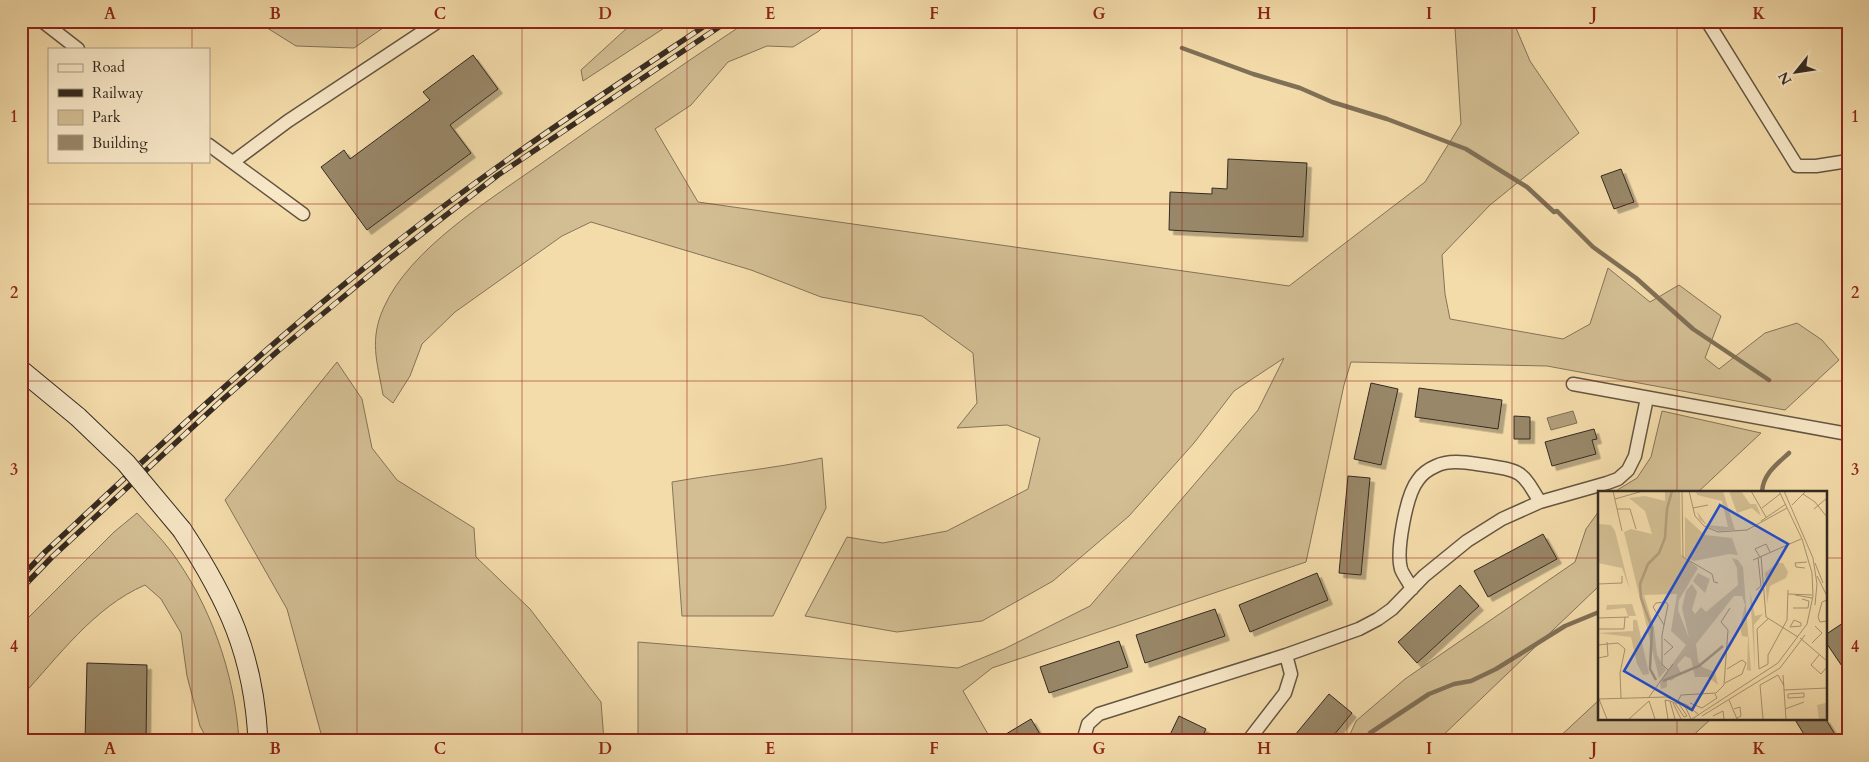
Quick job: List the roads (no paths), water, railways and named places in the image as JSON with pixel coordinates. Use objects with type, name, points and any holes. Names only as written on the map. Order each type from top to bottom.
[{"type":"main road","points":[[21,370],[78,417],[131,469],[182,530],[216,585],[229,610],[244,648],[252,682],[258,741]]},
{"type":"main road","points":[[21,380],[46,391]]},
{"type":"street","points":[[42,21],[77,48]]},
{"type":"street","points":[[233,162],[288,121],[439,21]]},
{"type":"street","points":[[1707,21],[1797,166],[1848,162]]},
{"type":"street","points":[[210,146],[304,214]]},
{"type":"street","points":[[1573,384],[1848,434]]},
{"type":"street","points":[[1084,741],[1088,724],[1099,714],[1286,655],[1359,629],[1378,619],[1467,541],[1502,519],[1540,502],[1618,478],[1628,470],[1635,456],[1647,398]]},
{"type":"street","points":[[1412,589],[1401,569],[1400,545],[1410,497],[1417,481],[1428,470],[1438,465],[1453,462],[1510,469],[1525,476],[1540,502]]},
{"type":"street","points":[[1248,741],[1285,693],[1291,674],[1286,655]]},
{"type":"waterway","points":[[1182,48],[1253,74],[1300,88],[1332,102],[1387,119],[1466,149],[1527,187],[1554,212],[1557,211],[1593,247],[1636,278],[1693,329],[1769,380]]},
{"type":"waterway","points":[[1762,491],[1765,480],[1775,465],[1789,453]]},
{"type":"waterway","points":[[1364,741],[1370,733],[1429,694],[1454,684],[1471,681],[1496,669],[1565,626],[1598,612]]},
{"type":"railway","points":[[21,577],[128,474],[339,288],[504,162],[712,21]]},
{"type":"railway","points":[[21,589],[52,557],[221,401],[279,350],[388,260],[498,175],[728,21]]}]
